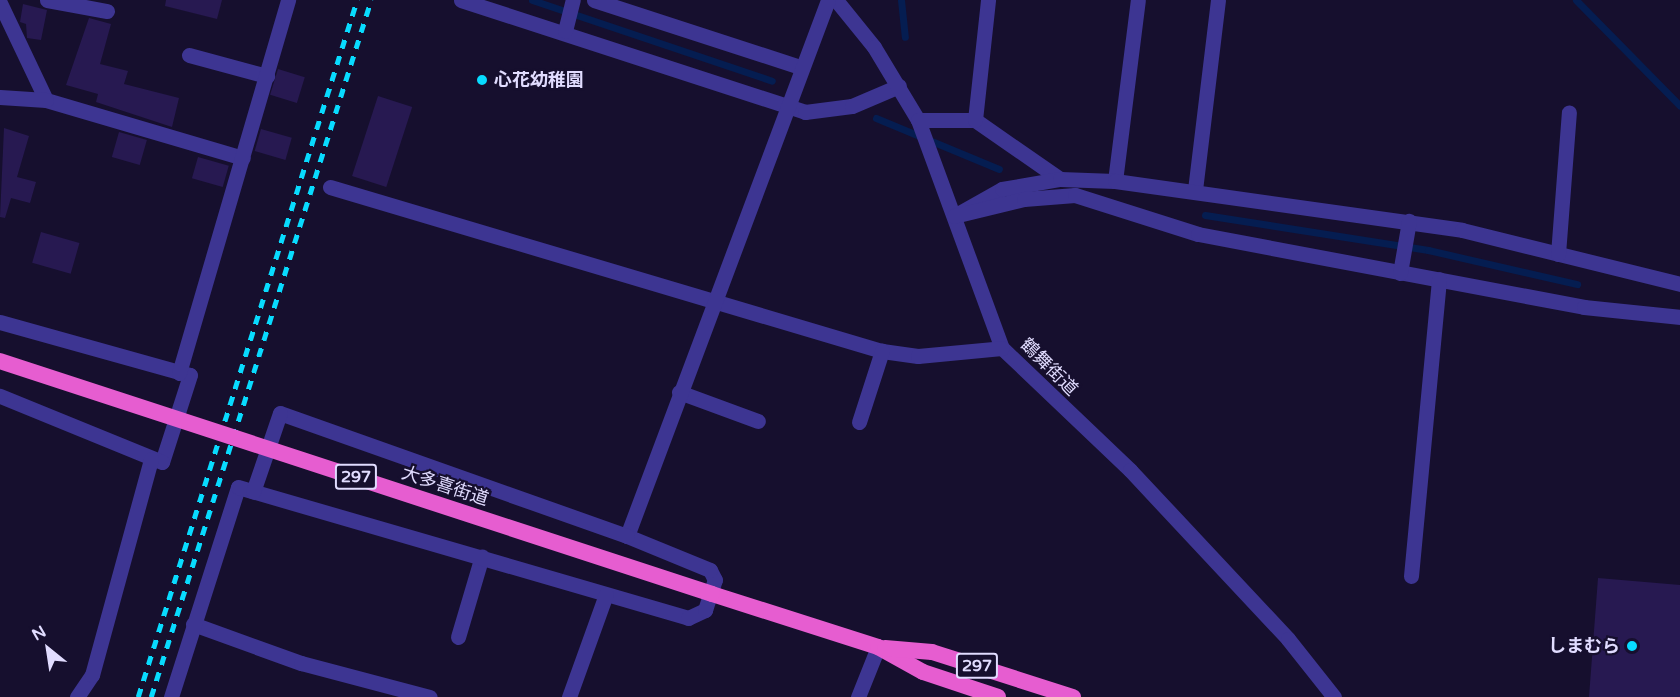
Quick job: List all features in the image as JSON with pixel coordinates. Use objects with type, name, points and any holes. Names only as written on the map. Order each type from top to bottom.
[{"type":"highway","name":"大多喜街道","points":[[0,361],[878,647],[923,672],[998,697]]},
{"type":"highway","name":"大多喜街道","points":[[878,647],[932,652],[1073,697]]},
{"type":"street","points":[[47,0],[107,11]]},
{"type":"street","points":[[179,373],[288,0]]},
{"type":"street","points":[[461,0],[565,31],[784,105],[825,112],[876,99],[899,86]]},
{"type":"street","points":[[565,31],[573,0]]},
{"type":"street","points":[[594,0],[800,67]]},
{"type":"street","points":[[627,536],[784,105],[828,0]]},
{"type":"street","name":"鶴舞街道","points":[[836,0],[899,86],[918,120],[1002,348],[1130,470],[1281,631],[1334,697]]},
{"type":"street","points":[[975,120],[988,0]]},
{"type":"street","points":[[1115,181],[1138,0]]},
{"type":"street","points":[[1195,190],[1218,0]]},
{"type":"street","points":[[0,3],[46,100]]},
{"type":"street","points":[[189,55],[267,76]]},
{"type":"street","points":[[0,97],[46,100],[243,158]]},
{"type":"street","points":[[1558,254],[1569,112]]},
{"type":"street","points":[[918,120],[975,120],[1060,179]]},
{"type":"street","points":[[954,216],[1002,189],[1060,179],[1115,181],[1195,190],[1409,221],[1680,284]]},
{"type":"street","points":[[330,187],[882,351],[918,356],[1002,348]]},
{"type":"street","points":[[954,216],[1024,199],[1076,195],[1198,234],[1584,307],[1680,317]]},
{"type":"street","points":[[1400,273],[1409,221]]},
{"type":"street","points":[[1411,576],[1439,279]]},
{"type":"street","points":[[0,322],[190,375],[162,462],[0,396]]},
{"type":"street","points":[[859,422],[882,351]]},
{"type":"street","points":[[679,392],[758,421]]},
{"type":"street","points":[[171,697],[238,488],[482,556],[688,618],[705,610],[712,594],[710,570],[627,536],[280,413],[253,492]]},
{"type":"street","points":[[77,697],[92,675],[152,459]]},
{"type":"street","points":[[458,637],[482,556]]},
{"type":"street","points":[[569,697],[606,594]]},
{"type":"street","points":[[193,624],[301,663],[430,697]]},
{"type":"street","points":[[858,697],[878,647]]},
{"type":"building","points":[[166,0],[222,0],[217,19],[165,6]]},
{"type":"building","points":[[23,4],[47,10],[41,40],[27,38],[26,24],[20,22]]},
{"type":"building","points":[[89,18],[111,24],[100,64],[128,71],[124,84],[179,98],[172,127],[96,102],[98,94],[66,85]]},
{"type":"building","points":[[278,69],[305,77],[297,103],[270,95]]},
{"type":"building","points":[[378,96],[412,107],[386,187],[352,176]]},
{"type":"building","points":[[4,128],[29,136],[17,177],[36,182],[30,203],[11,198],[5,218],[0,217]]},
{"type":"building","points":[[261,129],[292,138],[285,160],[255,151]]},
{"type":"building","points":[[119,132],[147,140],[140,165],[112,157]]},
{"type":"building","points":[[198,157],[229,166],[223,187],[192,178]]},
{"type":"building","points":[[41,232],[79,243],[71,274],[32,263]]},
{"type":"building","points":[[1598,578],[1680,585],[1680,697],[1589,697]]},
{"type":"waterway","points":[[532,0],[772,81]]},
{"type":"waterway","points":[[901,0],[905,37]]},
{"type":"waterway","points":[[1576,0],[1680,106]]},
{"type":"waterway","points":[[876,118],[999,169]]},
{"type":"waterway","points":[[1205,215],[1428,250],[1577,284]]},
{"type":"railway","points":[[138,697],[357,0]]},
{"type":"railway","points":[[151,697],[371,0]]},
{"type":"place","name":"心花幼稚園","points":[[482,80]]},
{"type":"place","name":"しまむら","points":[[1632,646]]}]
